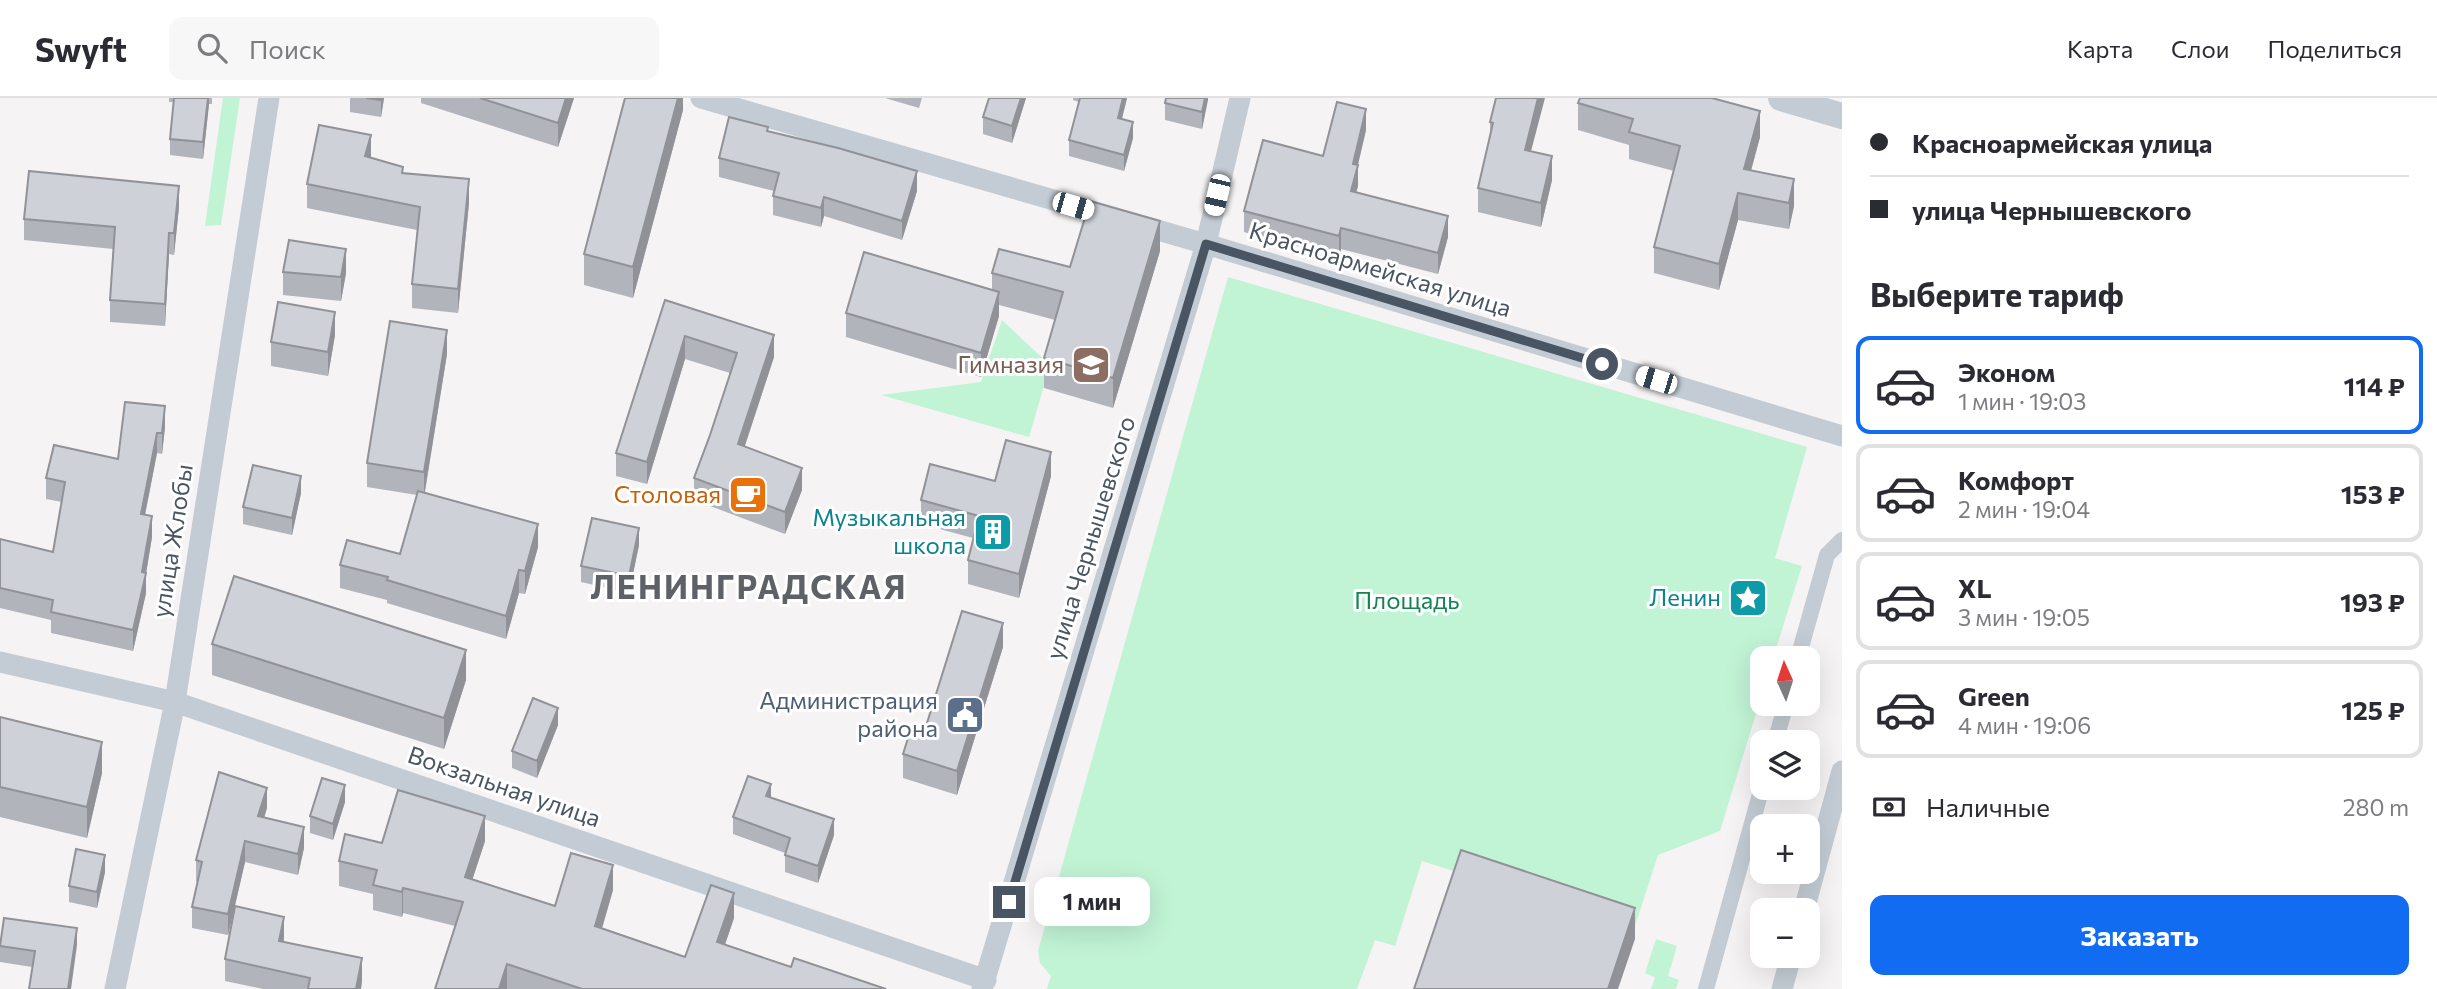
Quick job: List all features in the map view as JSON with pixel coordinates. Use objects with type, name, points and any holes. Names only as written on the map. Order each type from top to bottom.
[{"type":"street","name":"улица Жлобы","points":[[115,989],[175,702],[269,98]]},
{"type":"street","name":"Красноармейская улица","points":[[701,98],[1206,244],[1842,436]]},
{"type":"street","name":"улица Чернышевского","points":[[984,984],[1206,244],[1240,98]]},
{"type":"street","points":[[1781,98],[1842,116]]},
{"type":"street","points":[[1801,646],[1827,555],[1842,540]]},
{"type":"street","name":"Вокзальная улица","points":[[0,662],[175,702],[984,984]]},
{"type":"street","points":[[1807,898],[1842,771]]},
{"type":"street","points":[[1706,989],[1758,800]]},
{"type":"street","points":[[1782,989],[1788,968]]},
{"type":"green space","points":[[223,98],[240,98],[221,225],[205,226]]},
{"type":"green space","name":"Площадь","points":[[1228,277],[1807,447],[1775,558],[1802,566],[1777,646],[1750,646],[1750,716],[1755,716],[1720,831],[1658,855],[1634,929],[1422,861],[1395,946],[1375,940],[1357,989],[1047,989],[1051,976],[1040,963],[1038,951]]},
{"type":"green space","points":[[1002,320],[1050,365],[1029,437],[881,395],[981,382]]},
{"type":"green space","points":[[1656,939],[1677,946],[1668,976],[1679,980],[1676,989],[1651,989],[1655,977],[1645,973]]},
{"type":"building","points":[[174,98],[208,98],[203,142],[170,139]]},
{"type":"building","points":[[480,98],[566,98],[558,123]]},
{"type":"building","points":[[625,98],[678,98],[633,267],[584,254]]},
{"type":"building","points":[[989,98],[1021,98],[1012,126],[983,117]]},
{"type":"building","points":[[1080,98],[1123,98],[1118,118],[1133,122],[1124,155],[1069,140]]},
{"type":"building","points":[[1166,98],[1205,98],[1202,112],[1165,103]]},
{"type":"building","points":[[1496,98],[1538,98],[1525,150],[1552,156],[1541,203],[1478,188]]},
{"type":"building","points":[[1580,98],[1712,98],[1760,111],[1744,169],[1794,179],[1789,203],[1738,193],[1719,264],[1654,247],[1680,146],[1629,132],[1633,119],[1578,103]]},
{"type":"building","points":[[1337,102],[1366,109],[1353,164],[1358,165],[1351,191],[1448,216],[1438,253],[1341,228],[1339,236],[1244,211],[1263,140],[1323,156]]},
{"type":"building","points":[[729,117],[768,127],[767,131],[917,171],[902,221],[824,197],[821,208],[773,196],[779,173],[719,158]]},
{"type":"building","points":[[319,125],[371,135],[365,156],[403,167],[402,173],[469,179],[458,289],[412,284],[420,207],[307,184]]},
{"type":"building","points":[[29,171],[179,186],[174,233],[169,233],[165,304],[110,300],[115,227],[24,219]]},
{"type":"building","name":"Гимназия","points":[[1090,201],[1160,221],[1113,378],[1044,358],[1063,292],[992,273],[999,249],[1070,267]]},
{"type":"building","points":[[289,240],[346,249],[341,277],[283,272]]},
{"type":"building","points":[[864,252],[999,292],[981,353],[846,313]]},
{"type":"building","points":[[665,300],[774,335],[738,444],[802,468],[785,512],[694,478],[737,353],[685,336],[647,462],[616,453]]},
{"type":"building","points":[[278,302],[335,312],[328,352],[271,342]]},
{"type":"building","points":[[390,321],[447,330],[424,472],[367,463]]},
{"type":"building","points":[[125,402],[165,406],[162,433],[157,433],[141,514],[152,516],[142,572],[146,573],[133,630],[51,612],[53,600],[0,588],[0,539],[53,552],[65,482],[46,478],[54,445],[118,459]]},
{"type":"building","name":"Музыкальная школа","points":[[1006,440],[1051,452],[1019,574],[968,560],[979,516],[921,500],[930,464],[995,481]]},
{"type":"building","points":[[253,465],[301,476],[292,518],[243,507]]},
{"type":"building","points":[[418,491],[538,524],[525,571],[519,570],[506,616],[387,580],[388,577],[340,565],[347,540],[400,554]]},
{"type":"building","points":[[592,518],[639,528],[629,576],[581,566]]},
{"type":"building","points":[[234,576],[466,650],[444,718],[212,644]]},
{"type":"building","points":[[962,611],[1003,623],[957,771],[903,754],[909,735],[922,739]]},
{"type":"building","points":[[533,698],[558,708],[537,761],[512,751]]},
{"type":"building","points":[[0,717],[102,742],[87,807],[0,787]]},
{"type":"building","points":[[219,772],[267,788],[258,816],[304,827],[298,854],[245,841],[228,914],[192,907],[202,862],[196,860]]},
{"type":"building","points":[[748,776],[771,784],[766,796],[834,819],[818,866],[785,855],[790,838],[733,817]]},
{"type":"building","points":[[322,778],[345,785],[333,824],[310,816]]},
{"type":"building","points":[[398,790],[485,816],[465,877],[555,906],[571,853],[613,865],[595,926],[685,957],[711,885],[734,893],[717,942],[791,967],[794,958],[886,989],[582,989],[507,964],[499,989],[435,989],[463,902],[403,888],[402,892],[373,885],[377,870],[339,861],[345,834],[382,843]]},
{"type":"building","points":[[76,849],[105,855],[97,892],[69,886]]},
{"type":"building","points":[[1461,850],[1635,908],[1608,989],[1414,989]]},
{"type":"building","points":[[235,906],[284,917],[279,941],[362,958],[356,989],[308,989],[310,978],[225,959]]},
{"type":"building","points":[[4,918],[77,928],[68,989],[29,989],[35,951],[0,946]]},
{"type":"place","name":"Гимназия","points":[[1091,365]]},
{"type":"place","name":"Столовая","points":[[748,495]]},
{"type":"place","name":"Музыкальная школа","points":[[993,532]]},
{"type":"place","name":"Ленин","points":[[1748,598]]},
{"type":"place","name":"Администрация района","points":[[965,715]]},
{"type":"district","name":"ЛЕНИНГРАДСКАЯ","points":[[749,588]]},
{"type":"route","points":[[1009,902],[1206,244],[1602,364]]}]
